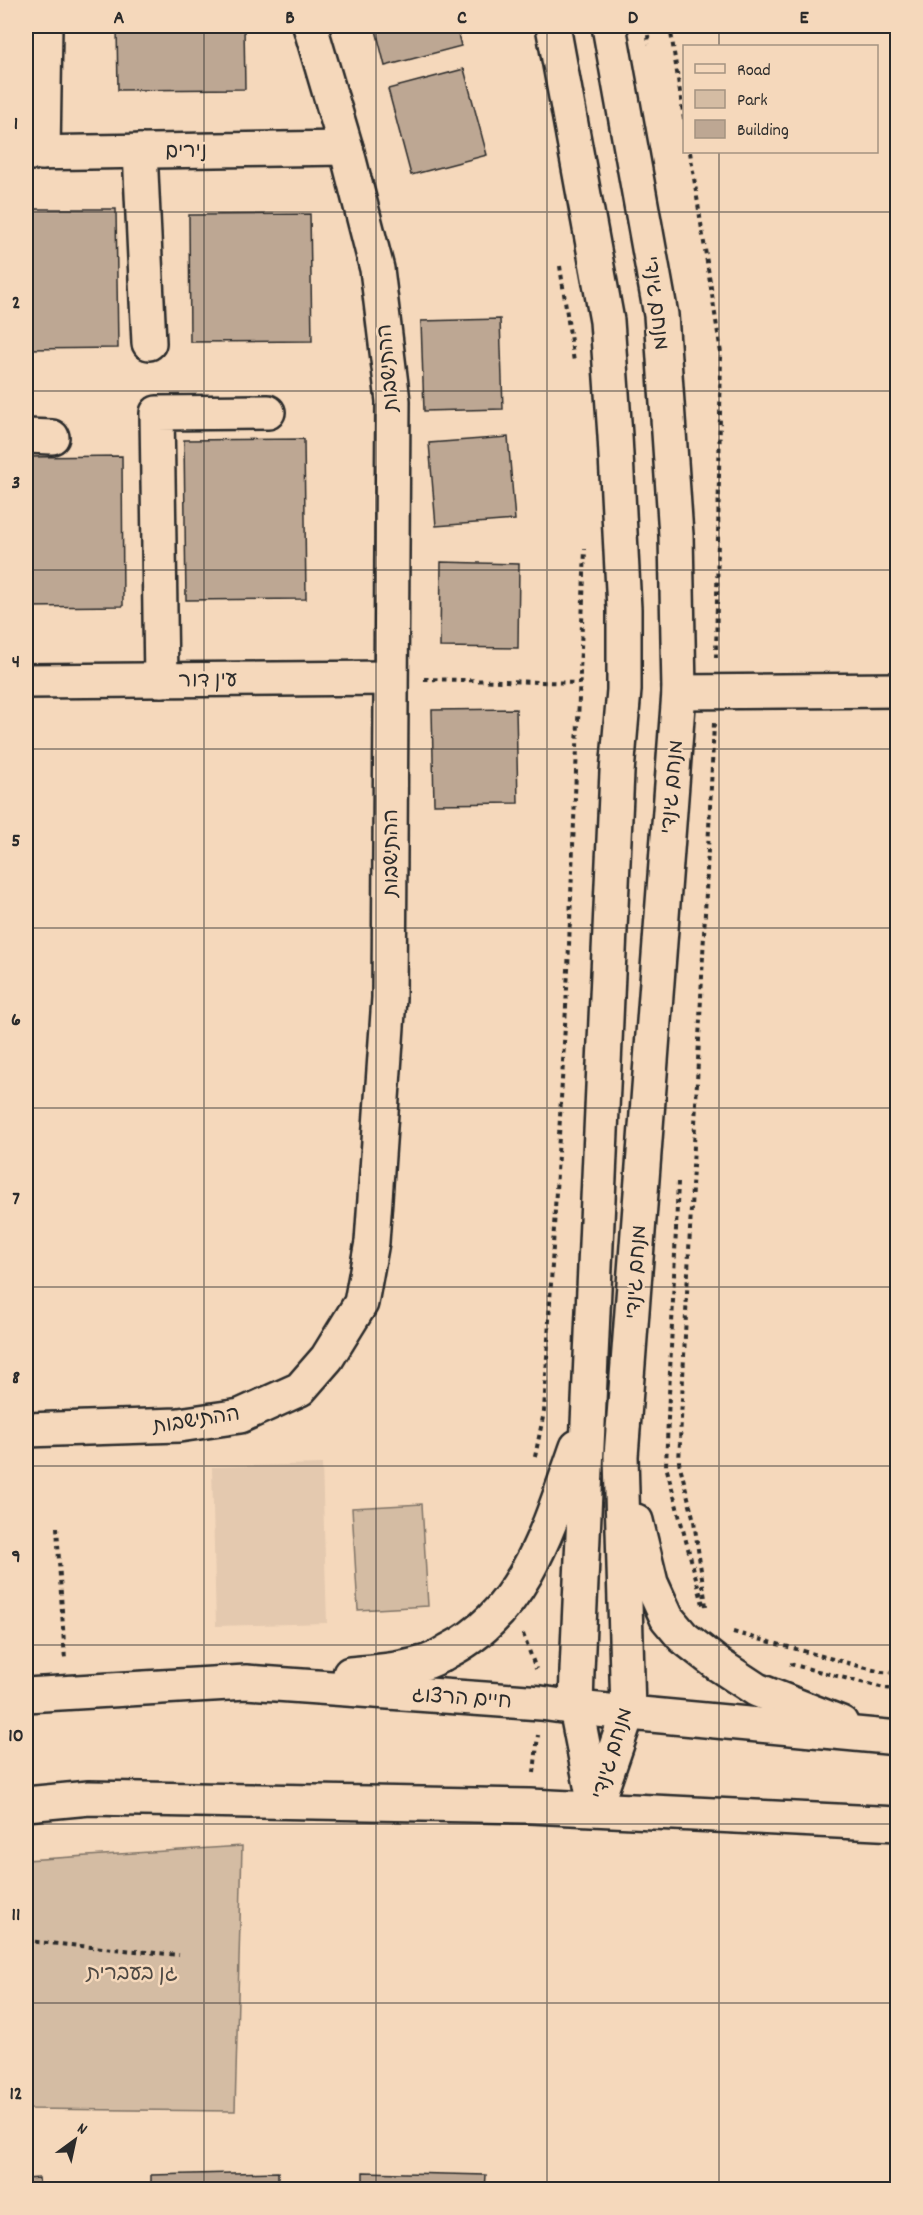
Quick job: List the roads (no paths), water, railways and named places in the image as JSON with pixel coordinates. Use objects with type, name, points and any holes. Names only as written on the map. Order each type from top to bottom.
[{"type":"main road","points":[[34,153],[45,26]]},
{"type":"main road","name":"ההתישבות","points":[[26,1430],[179,1425],[240,1416],[300,1389],[327,1358],[361,1303],[372,1242],[389,998],[393,401],[377,269],[346,148],[310,26]]},
{"type":"main road","name":"מנחם גינדי","points":[[553,26],[607,321],[624,609],[624,690],[617,772],[576,1708],[595,1808]]},
{"type":"main road","name":"מנחם גינדי","points":[[595,1808],[628,1712],[621,1456],[679,692],[676,535],[661,315],[609,26]]},
{"type":"main road","name":"נירים","points":[[34,153],[346,148]]},
{"type":"main road","points":[[140,151],[149,343]]},
{"type":"main road","points":[[161,680],[158,414],[268,412]]},
{"type":"main road","name":"עין דור","points":[[26,681],[390,678]]},
{"type":"main road","points":[[679,692],[897,690]]},
{"type":"main road","points":[[246,1682],[389,1671],[425,1663],[461,1645],[485,1626],[508,1600],[543,1543],[588,1417]]},
{"type":"main road","points":[[621,1456],[651,1583],[667,1617],[682,1638],[757,1690],[887,1738]]},
{"type":"main road","name":"חיים הרצוג","points":[[26,1695],[246,1682],[541,1703],[887,1738]]},
{"type":"main road","points":[[26,1804],[89,1798],[530,1806],[897,1824]]},
{"type":"park label","name":"גן בעברית","points":[[132,1972]]}]
